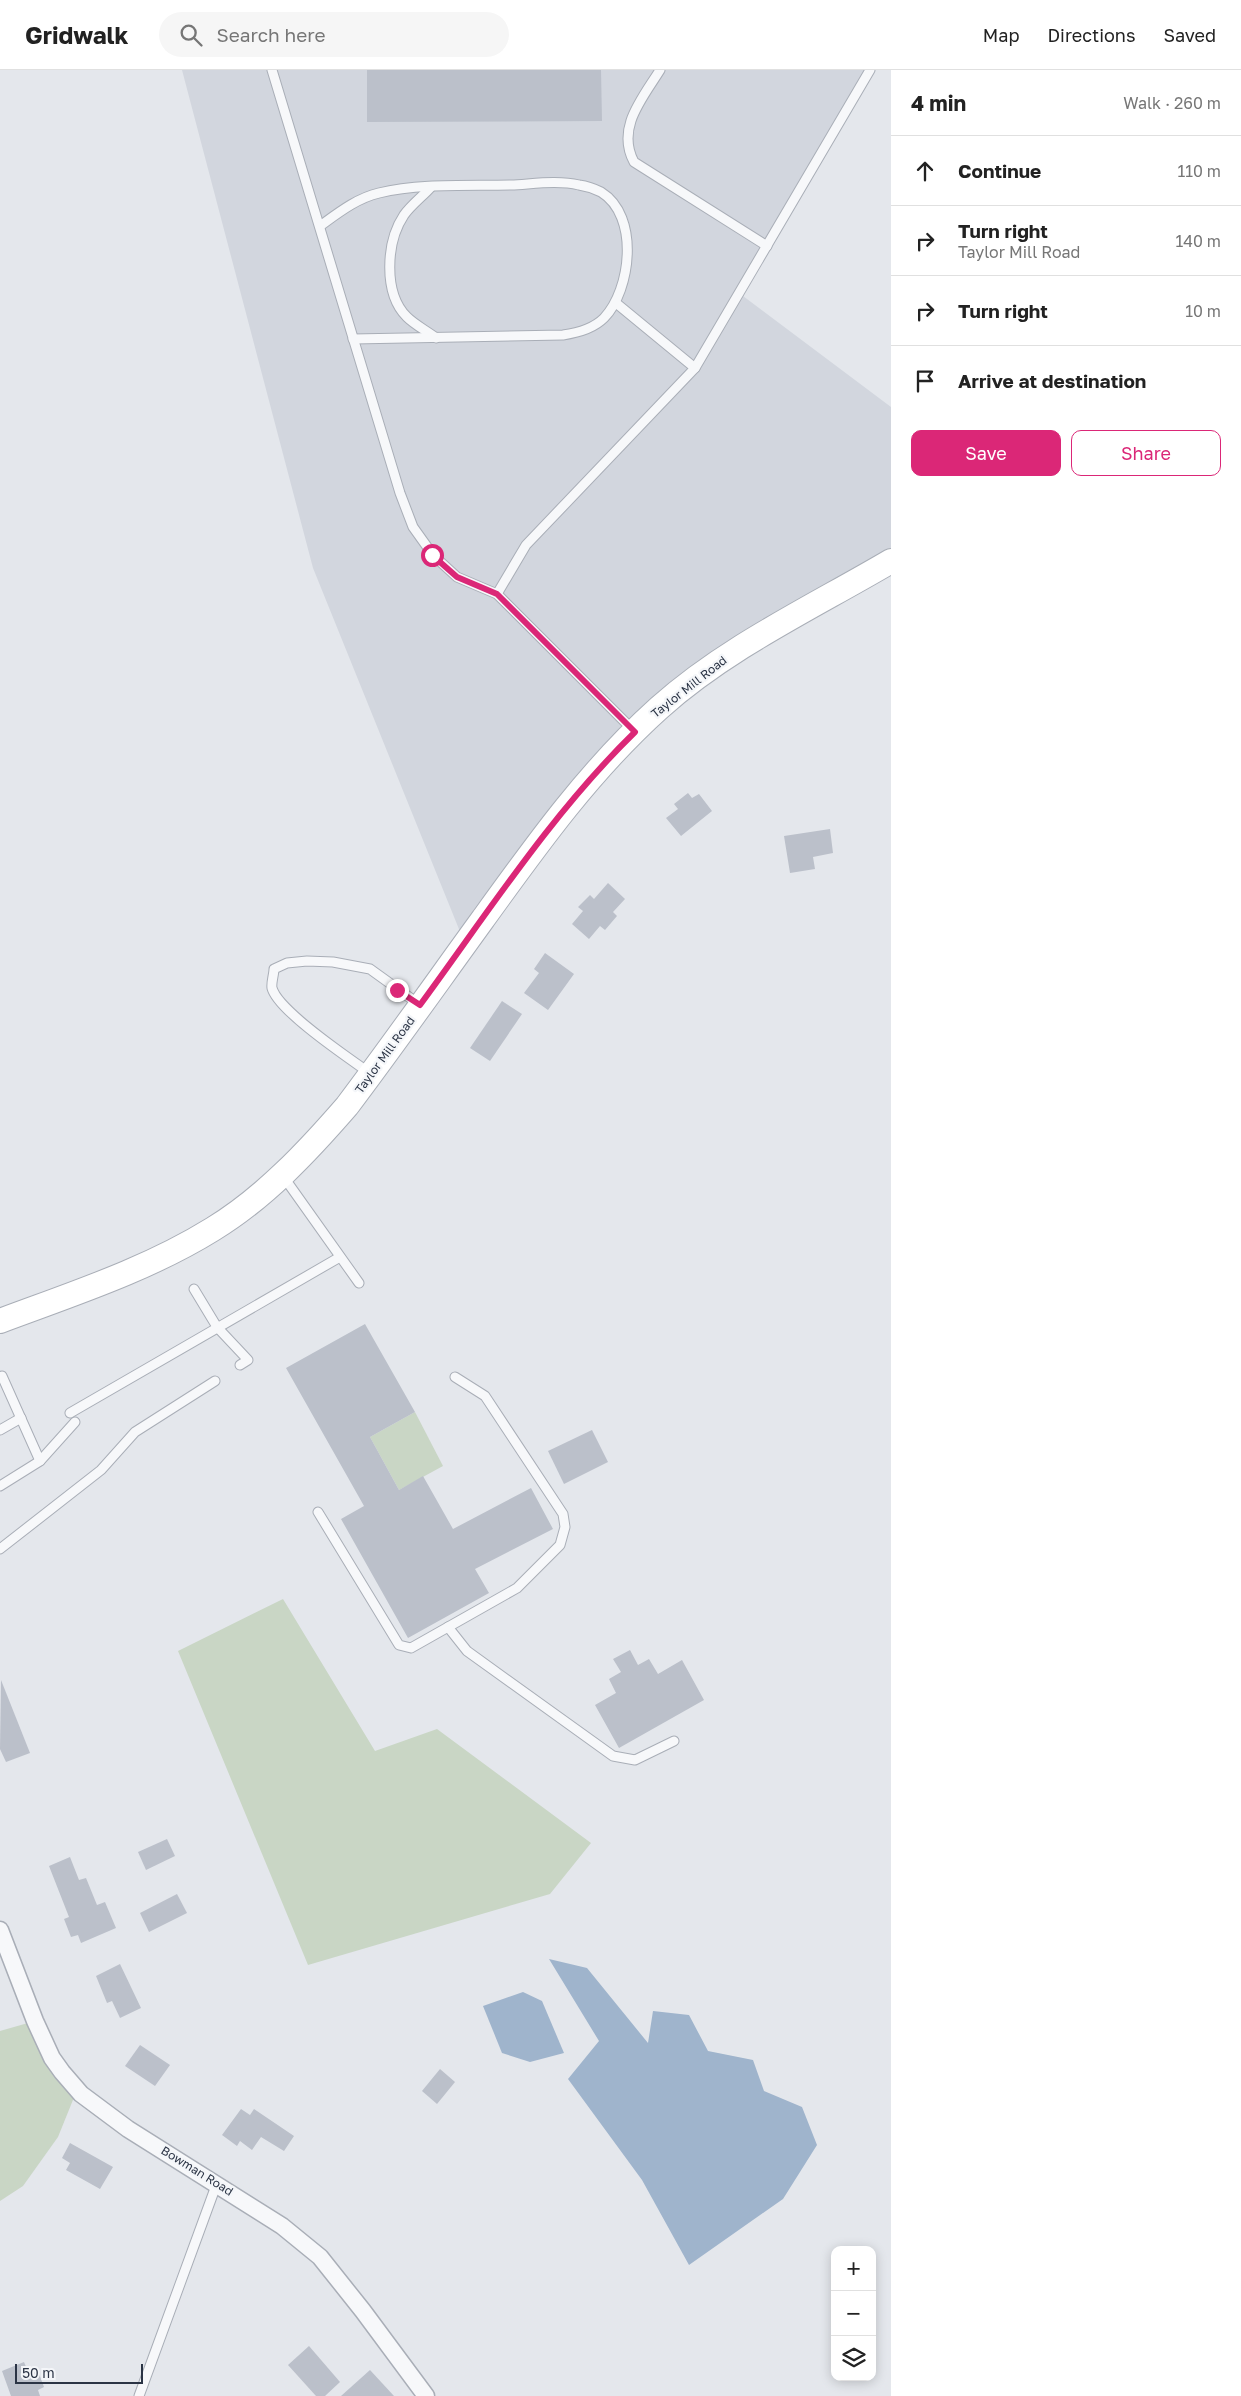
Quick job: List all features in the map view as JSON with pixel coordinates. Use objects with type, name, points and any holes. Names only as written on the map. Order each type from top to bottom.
[{"type":"main road","name":"Taylor Mill Road","points":[[0,1321],[159,1259],[214,1229],[260,1193],[318,1140],[347,1106],[546,830],[587,781],[635,732],[659,708],[738,650],[891,561]]},
{"type":"street","name":"Bowman Road","points":[[0,1930],[35,2021],[62,2072],[81,2094],[99,2109],[282,2226],[320,2257],[426,2396]]},
{"type":"lane","points":[[272,70],[400,493],[413,527],[432,555],[457,577],[497,594],[635,732]]},
{"type":"lane","points":[[660,70],[629,121],[626,139],[628,151],[634,162],[766,246]]},
{"type":"lane","points":[[497,594],[526,545],[695,368],[870,70]]},
{"type":"lane","points":[[320,226],[345,207],[378,193],[432,187],[558,183],[579,185],[601,192],[616,208],[624,225],[627,240],[626,266],[616,303],[602,320],[583,331],[563,335],[353,339]]},
{"type":"lane","points":[[432,187],[404,215],[394,238],[390,266],[394,295],[406,316],[436,338]]},
{"type":"lane","points":[[616,303],[695,368]]},
{"type":"lane","points":[[371,1075],[313,1031],[278,1000],[272,987],[274,969],[288,963],[307,961],[333,962],[370,969],[420,1005]]},
{"type":"lane","points":[[281,1174],[359,1283]]},
{"type":"lane","points":[[70,1413],[340,1257]]},
{"type":"lane","points":[[194,1289],[217,1327],[248,1360],[240,1366]]},
{"type":"lane","points":[[0,1377],[2,1376],[40,1461]]},
{"type":"lane","points":[[318,1512],[399,1645],[411,1648],[517,1588],[560,1545],[566,1527],[563,1514],[485,1396],[456,1377]]},
{"type":"lane","points":[[0,1549],[100,1470],[135,1432],[215,1381]]},
{"type":"lane","points":[[0,1430],[21,1418]]},
{"type":"lane","points":[[0,1486],[40,1461],[75,1422]]},
{"type":"lane","points":[[448,1627],[467,1651],[613,1756],[635,1760],[674,1741]]},
{"type":"lane","points":[[139,2396],[217,2183]]},
{"type":"shaded area","points":[[182,70],[870,70],[739,293],[891,407],[891,561],[659,708],[465,944],[313,568]]},
{"type":"green space","points":[[415,1412],[443,1466],[399,1490],[370,1437]]},
{"type":"green space","points":[[283,1599],[375,1751],[437,1729],[591,1843],[550,1894],[308,1965],[178,1651]]},
{"type":"green space","points":[[35,2021],[77,2090],[58,2137],[23,2186],[0,2201],[0,2031]]},
{"type":"water","points":[[549,1959],[587,1968],[648,2043],[653,2011],[689,2015],[708,2051],[753,2060],[764,2091],[802,2107],[817,2145],[783,2199],[689,2265],[642,2180],[568,2079],[599,2041]]},
{"type":"water","points":[[523,1992],[542,2001],[564,2053],[530,2062],[502,2053],[483,2006]]},
{"type":"building","points":[[367,70],[601,70],[602,121],[367,122]]},
{"type":"building","points":[[688,793],[692,798],[699,794],[712,811],[681,836],[666,818],[678,809],[674,804]]},
{"type":"building","points":[[830,829],[833,853],[813,857],[815,869],[790,873],[784,836]]},
{"type":"building","points":[[608,883],[625,899],[613,912],[617,916],[605,930],[600,926],[589,939],[572,924],[583,911],[578,907],[590,895],[594,899]]},
{"type":"building","points":[[545,953],[574,974],[548,1010],[524,993],[539,973],[534,969]]},
{"type":"building","points":[[502,1001],[522,1014],[490,1061],[470,1048]]},
{"type":"building","points":[[365,1324],[415,1412],[370,1437],[399,1490],[423,1476],[453,1529],[531,1488],[553,1529],[475,1569],[489,1593],[408,1638],[341,1519],[364,1506],[286,1368]]},
{"type":"building","points":[[592,1430],[608,1462],[564,1484],[548,1451]]},
{"type":"building","points":[[630,1650],[638,1665],[649,1659],[658,1674],[682,1660],[704,1700],[619,1748],[595,1705],[616,1693],[609,1679],[621,1672],[613,1659]]},
{"type":"building","points":[[1,1680],[30,1753],[6,1762],[0,1749]]},
{"type":"building","points":[[167,1839],[175,1856],[146,1870],[138,1852]]},
{"type":"building","points":[[70,1857],[79,1880],[86,1878],[97,1905],[105,1902],[116,1928],[81,1943],[78,1935],[71,1937],[64,1919],[69,1917],[49,1866]]},
{"type":"building","points":[[177,1894],[187,1913],[149,1932],[140,1913]]},
{"type":"building","points":[[120,1964],[141,2008],[120,2018],[112,2001],[107,2003],[96,1976]]},
{"type":"building","points":[[140,2045],[170,2065],[155,2086],[125,2066]]},
{"type":"building","points":[[440,2069],[455,2082],[437,2104],[422,2091]]},
{"type":"building","points":[[241,2109],[250,2115],[254,2109],[294,2136],[284,2151],[261,2137],[252,2150],[240,2141],[237,2146],[222,2135]]},
{"type":"building","points":[[70,2143],[113,2167],[100,2189],[66,2170],[70,2163],[62,2158]]},
{"type":"building","points":[[309,2346],[340,2382],[325,2396],[316,2396],[288,2365]]},
{"type":"building","points":[[24,2362],[29,2374],[38,2371],[44,2387],[38,2390],[40,2396],[11,2396],[2,2371]]},
{"type":"building","points":[[370,2370],[394,2396],[341,2396]]},
{"type":"route","points":[[397,990],[420,1005],[546,830],[587,781],[635,732],[497,594],[457,577],[432,555]]}]
